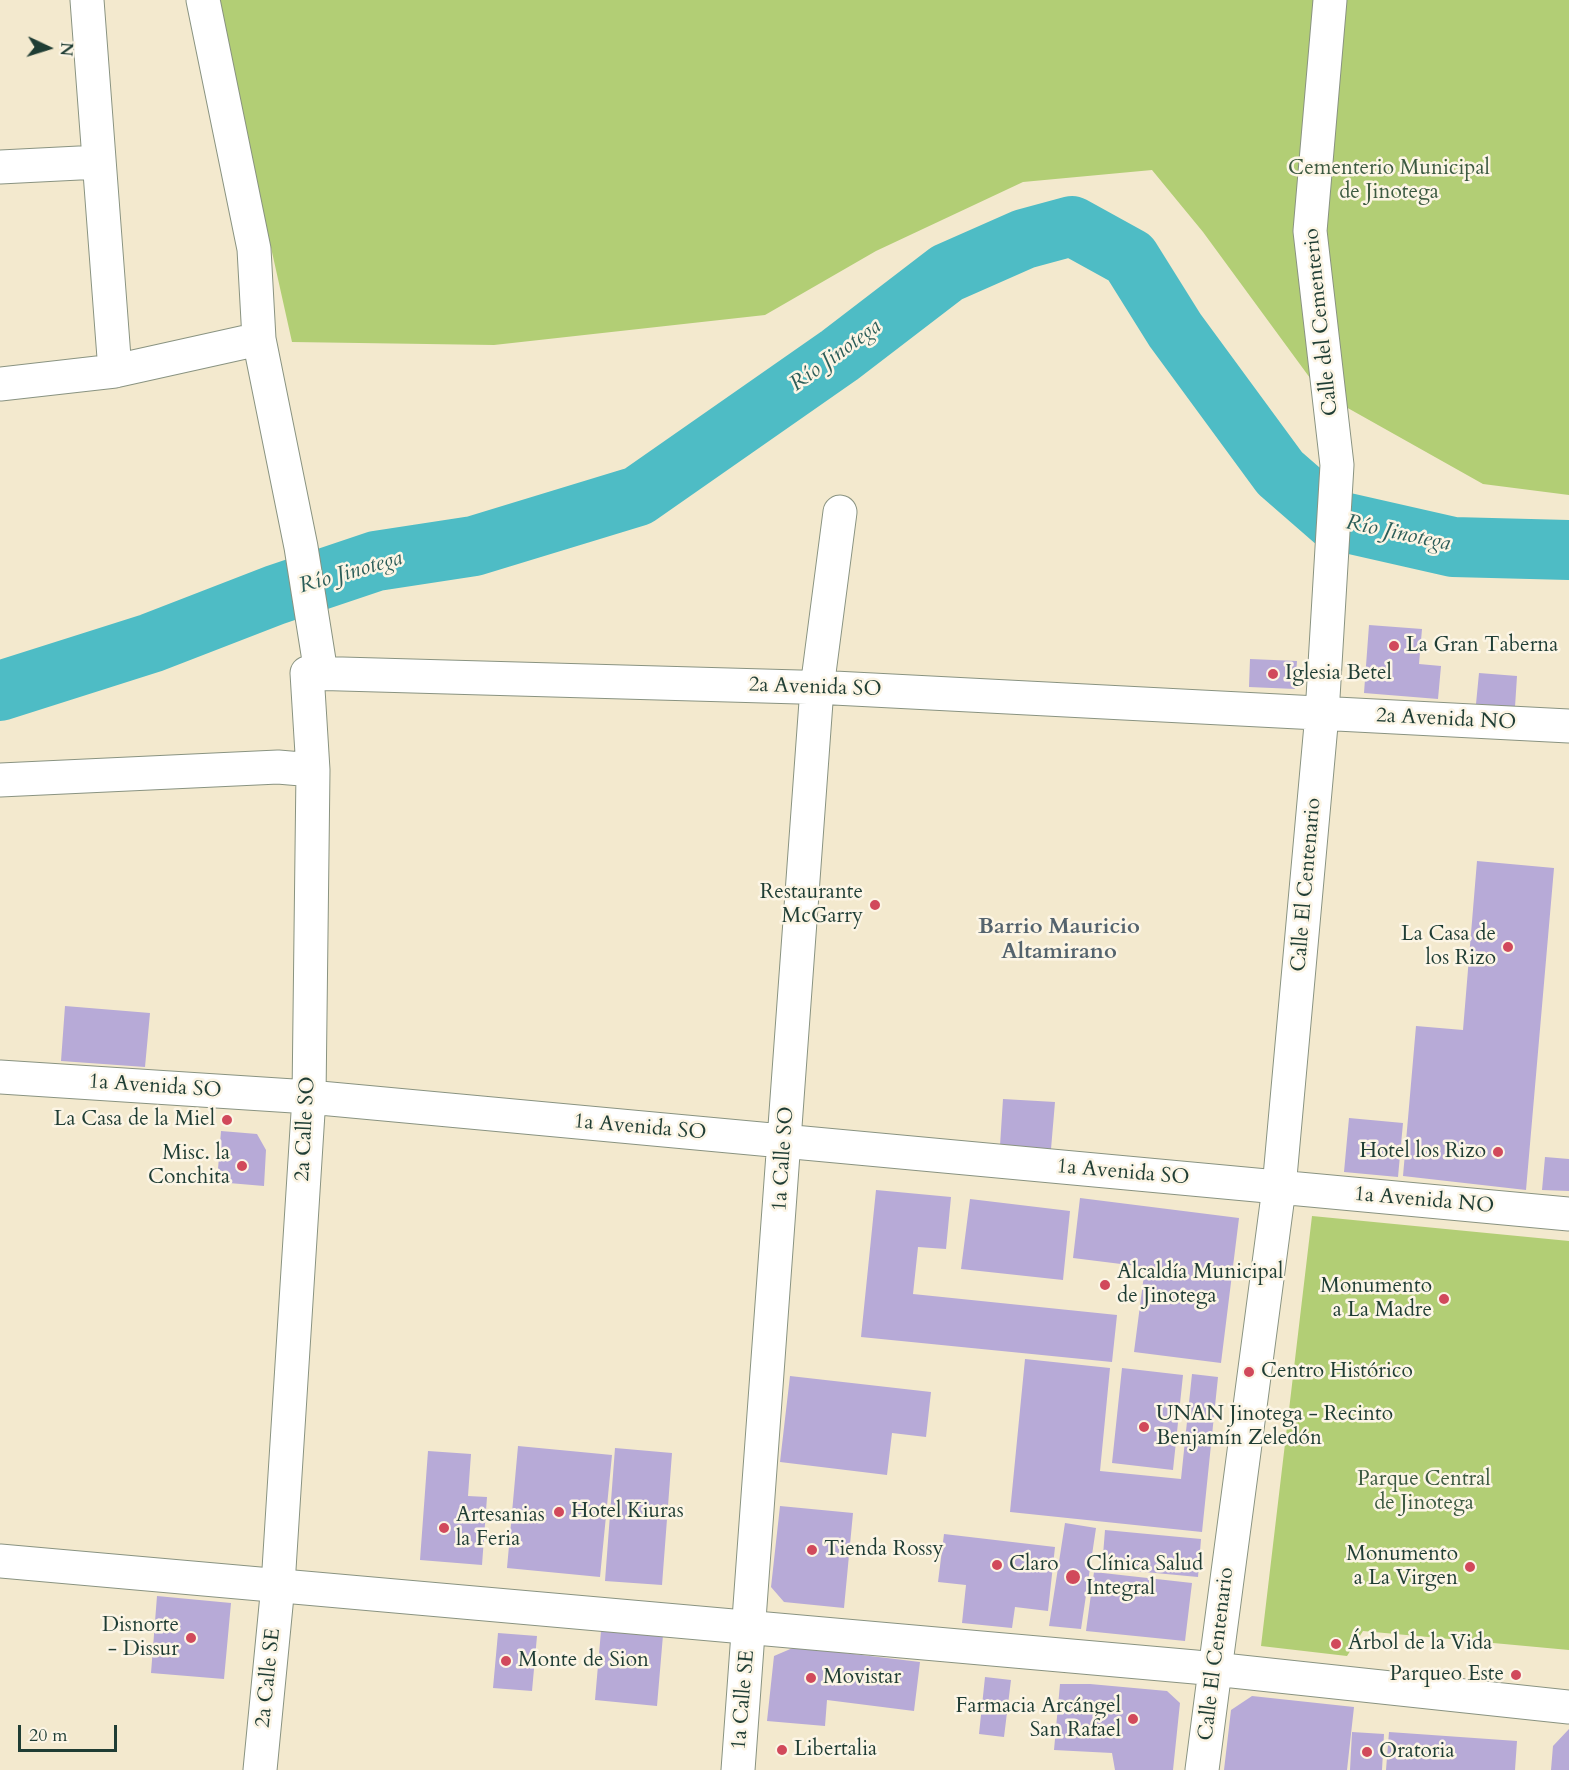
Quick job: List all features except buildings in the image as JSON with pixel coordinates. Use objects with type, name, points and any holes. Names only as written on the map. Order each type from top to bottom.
[{"type":"street","points":[[87,0],[115,371]]},
{"type":"street","name":"2a Calle SO","points":[[203,0],[254,249],[259,339],[317,639],[314,673],[309,1097],[278,1586]]},
{"type":"street","name":"Calle del Cementerio","points":[[1329,581],[1337,465],[1310,231],[1330,0]]},
{"type":"street","points":[[0,167],[99,162]]},
{"type":"street","points":[[0,384],[115,371],[259,339]]},
{"type":"street","name":"1a Calle SO","points":[[750,1629],[817,688],[840,512]]},
{"type":"street","name":"Calle El Centenario","points":[[1202,1770],[1277,1200],[1322,714],[1329,581]]},
{"type":"street","name":"2a Avenida SO","points":[[314,673],[817,688],[1322,714]]},
{"type":"street","name":"2a Avenida NO","points":[[1322,714],[1569,726]]},
{"type":"street","points":[[0,780],[278,767],[313,770]]},
{"type":"street","name":"1a Avenida SO","points":[[0,1077],[309,1097],[785,1142],[1277,1200]]},
{"type":"street","name":"1a Avenida NO","points":[[1277,1200],[1569,1214]]},
{"type":"street","points":[[0,1561],[1215,1670],[1569,1707]]},
{"type":"street","name":"2a Calle SE","points":[[260,1770],[278,1586]]},
{"type":"street","name":"1a Calle SE","points":[[738,1770],[750,1629]]},
{"type":"green space","name":"Cementerio Municipal de Jinotega","points":[[216,0],[1569,0],[1569,495],[1483,484],[1321,393],[1203,232],[1152,170],[1023,182],[876,251],[765,315],[494,345],[292,342]]},
{"type":"green space","name":"Parque Central de Jinotega","points":[[1312,1216],[1569,1241],[1569,1650],[1363,1631],[1347,1656],[1261,1646]]},
{"type":"waterway","name":"Río Jinotega","points":[[0,691],[151,643],[275,595],[376,561],[474,546],[638,496],[840,355],[947,273],[1024,239],[1072,226],[1130,258],[1175,330],[1280,473],[1334,520],[1453,547],[1569,550]]},
{"type":"place","name":"La Gran Taberna","points":[[1394,646]]},
{"type":"place","name":"Iglesia Betel","points":[[1273,674]]},
{"type":"place","name":"Restaurante McGarry","points":[[875,905]]},
{"type":"place","name":"La Casa de los Rizo","points":[[1508,947]]},
{"type":"place","name":"La Casa de la Miel","points":[[227,1120]]},
{"type":"place","name":"Hotel los Rizo","points":[[1498,1152]]},
{"type":"place","name":"Misc. la Conchita","points":[[242,1166]]},
{"type":"place","name":"Alcaldía Municipal de Jinotega","points":[[1105,1285]]},
{"type":"place","name":"Monumento a La Madre","points":[[1444,1299]]},
{"type":"place","name":"Centro Histórico","points":[[1249,1372]]},
{"type":"place","name":"UNAN Jinotega - Recinto Benjamín Zeledón","points":[[1144,1427]]},
{"type":"place","name":"Hotel Kiuras","points":[[559,1512]]},
{"type":"place","name":"Artesanias la Feria","points":[[444,1528]]},
{"type":"place","name":"Tienda Rossy","points":[[812,1550]]},
{"type":"place","name":"Claro","points":[[997,1565]]},
{"type":"place","name":"Monumento a La Virgen","points":[[1470,1567]]},
{"type":"place","name":"Clínica Salud Integral","points":[[1073,1577]]},
{"type":"place","name":"Disnorte - Dissur","points":[[191,1638]]},
{"type":"place","name":"Árbol de la Vida","points":[[1336,1644]]},
{"type":"place","name":"Monte de Sion","points":[[506,1661]]},
{"type":"place","name":"Parqueo Este","points":[[1516,1675]]},
{"type":"place","name":"Movistar","points":[[811,1678]]},
{"type":"place","name":"Farmacia Arcángel San Rafael","points":[[1133,1719]]},
{"type":"place","name":"Libertalia","points":[[782,1750]]},
{"type":"place","name":"Oratoria","points":[[1367,1752]]},
{"type":"district","name":"Barrio Mauricio Altamirano","points":[[1059,940]]}]
